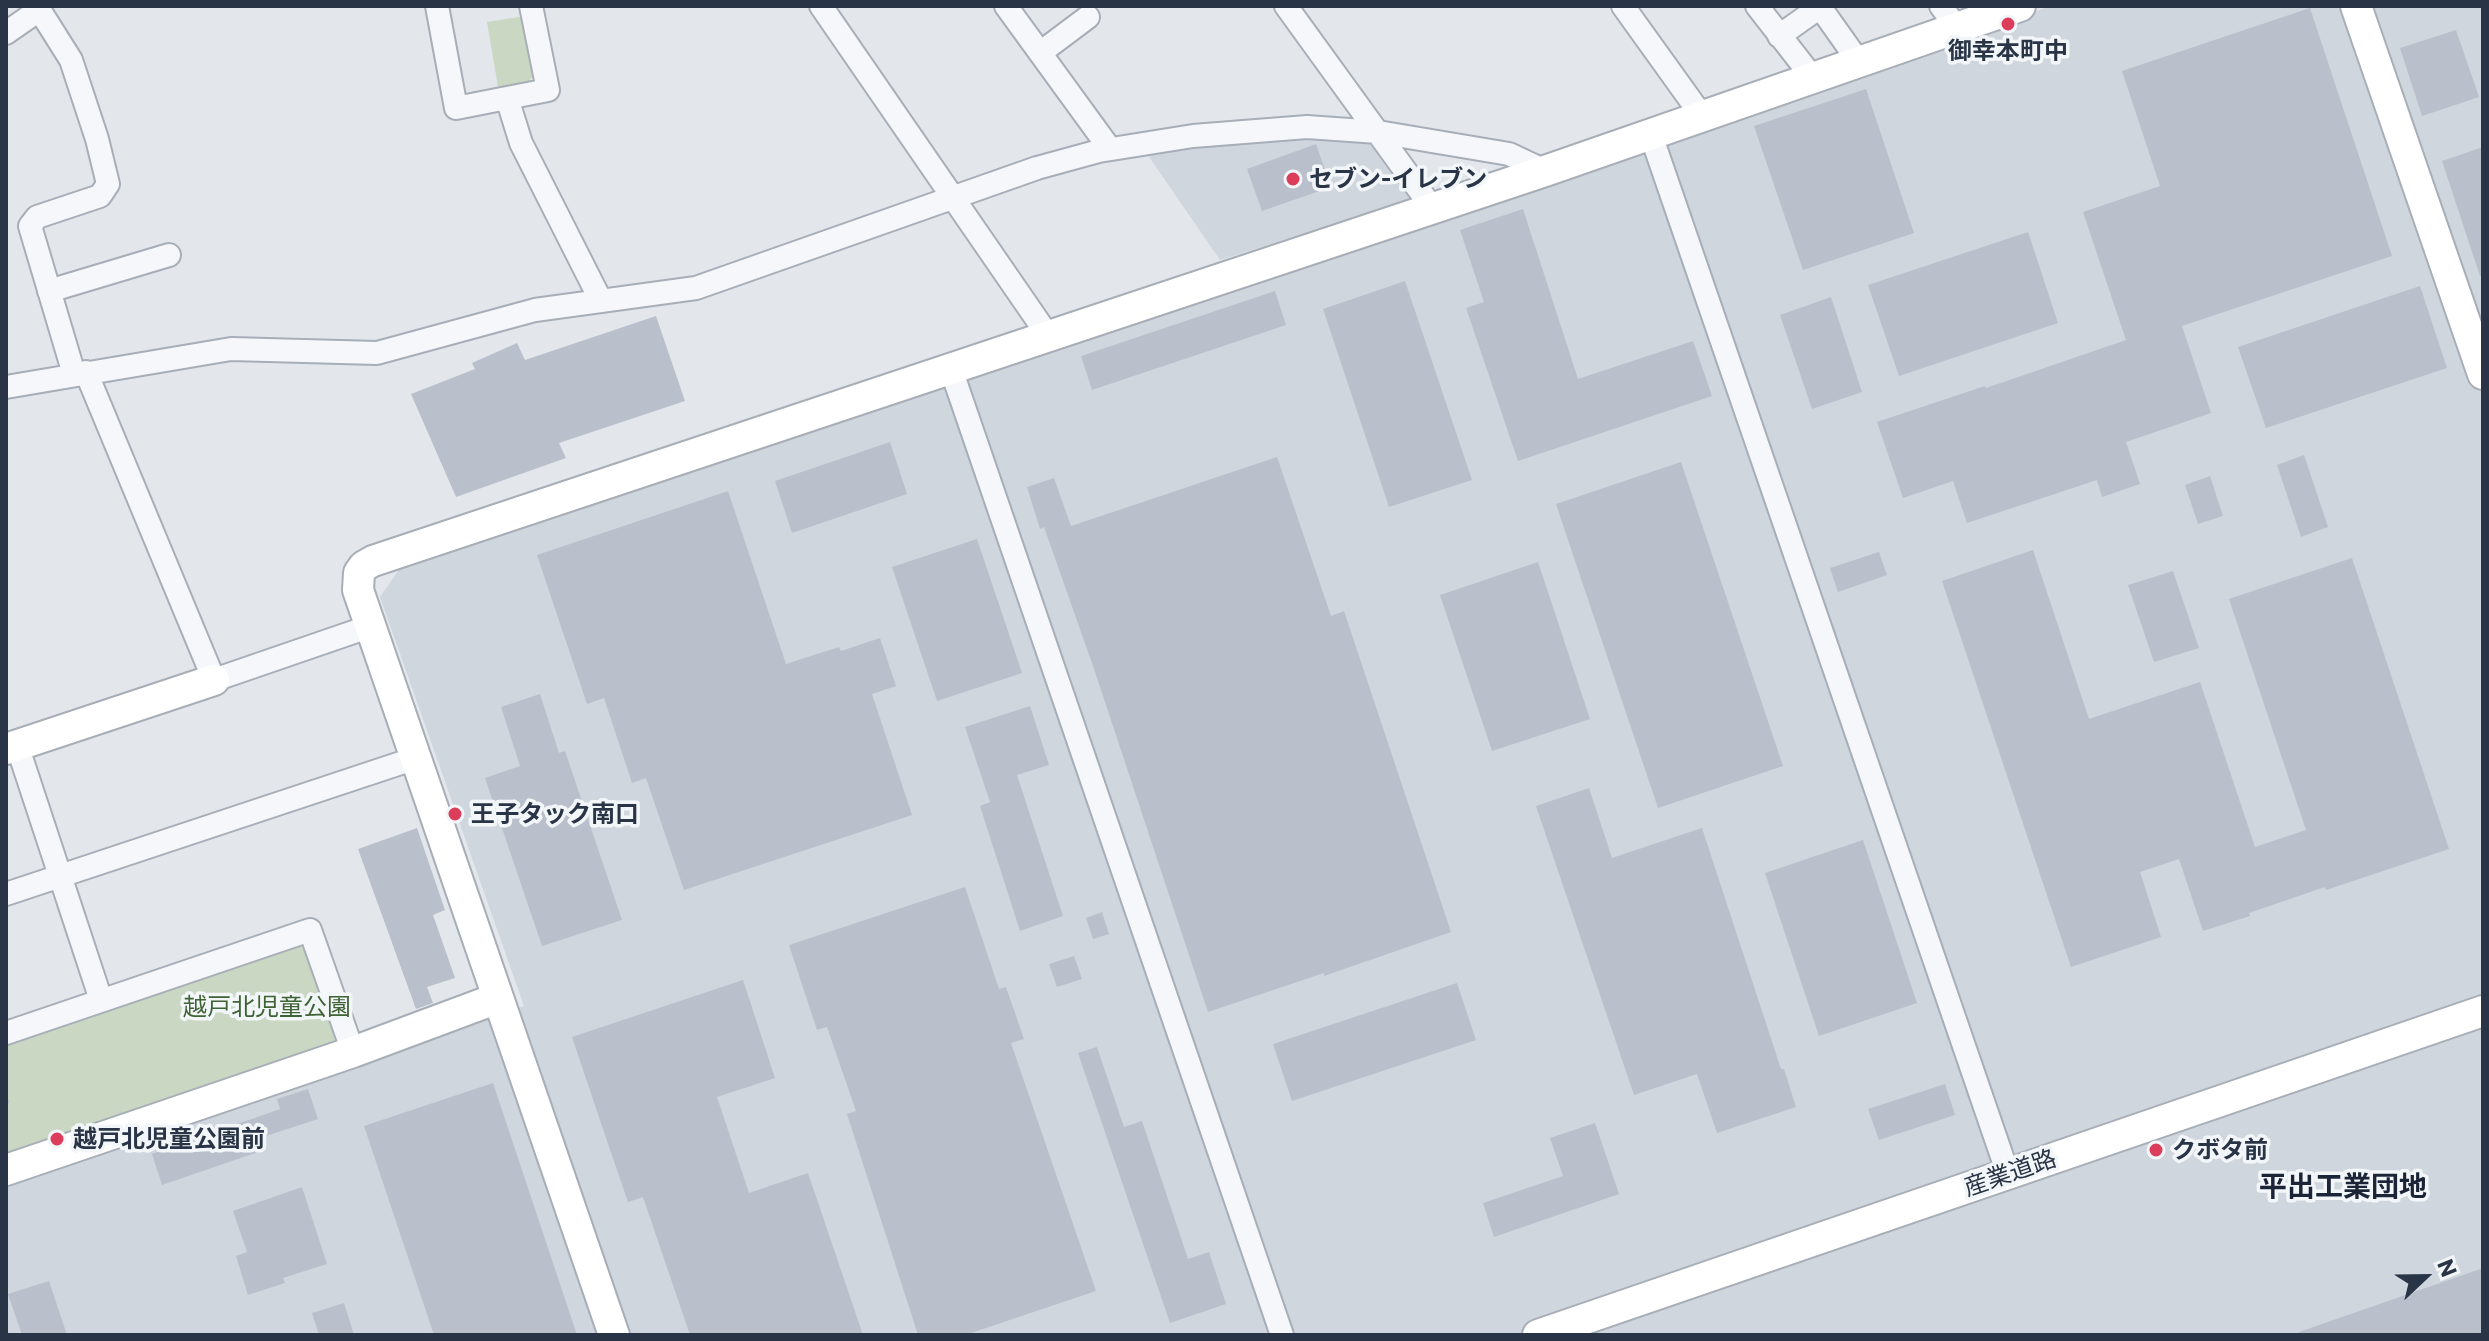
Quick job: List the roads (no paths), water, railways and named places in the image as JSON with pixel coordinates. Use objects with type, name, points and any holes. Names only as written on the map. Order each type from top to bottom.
[{"type":"street","points":[[437,6],[456,108],[548,90],[531,6]]},
{"type":"street","points":[[821,6],[1049,337]]},
{"type":"street","points":[[1006,6],[1110,149]]},
{"type":"street","points":[[1286,6],[1433,209]]},
{"type":"street","points":[[1623,6],[1702,116]]},
{"type":"street","points":[[1757,6],[1813,78]]},
{"type":"street","points":[[614,1335],[371,626],[357,582],[364,566],[1651,135],[1859,62],[1949,17],[2020,6]]},
{"type":"street","points":[[2356,6],[2483,374]]},
{"type":"street","points":[[1779,36],[1820,7],[1859,62]]},
{"type":"street","points":[[6,33],[38,8],[71,60],[97,139],[108,184],[100,196],[37,217],[30,226],[49,291],[80,373],[214,680]]},
{"type":"street","points":[[1040,53],[1088,17]]},
{"type":"street","points":[[507,98],[521,143],[601,301]]},
{"type":"street","points":[[6,387],[231,349],[377,353],[535,310],[696,288],[1037,168],[1110,149],[1193,136],[1307,127],[1378,132],[1509,154],[1545,171]]},
{"type":"street","points":[[1651,135],[2008,1174]]},
{"type":"street","points":[[49,291],[169,255]]},
{"type":"street","points":[[951,369],[1282,1335]]},
{"type":"street","points":[[101,1000],[12,747],[371,626]]},
{"type":"street","points":[[6,894],[416,758]]},
{"type":"street","points":[[6,1033],[310,930],[353,1052]]},
{"type":"street","points":[[6,1170],[353,1052],[498,998]]},
{"type":"street","name":"産業道路","points":[[1538,1335],[2483,1011]]},
{"type":"place","name":"御幸本町中","points":[[2008,24]]},
{"type":"place","name":"セブン-イレブン","points":[[1293,179]]},
{"type":"place","name":"王子タック南口","points":[[455,814]]},
{"type":"place","name":"越戸北児童公園前","points":[[57,1139]]},
{"type":"place","name":"クボタ前","points":[[2156,1150]]},
{"type":"district","name":"平出工業団地","points":[[2343,1187]]},
{"type":"park label","name":"越戸北児童公園","points":[[267,1007]]}]
